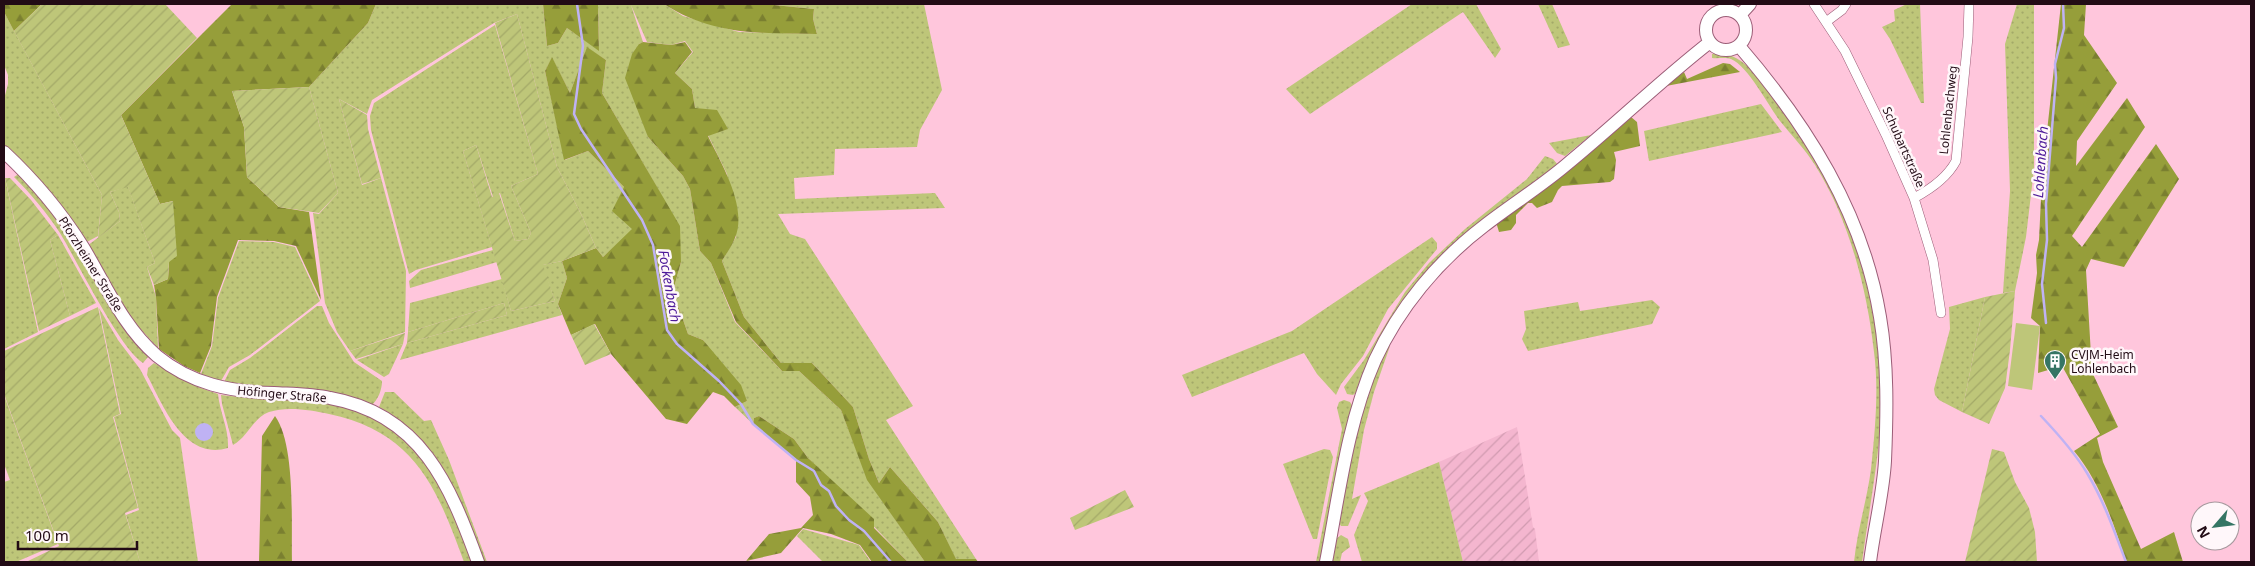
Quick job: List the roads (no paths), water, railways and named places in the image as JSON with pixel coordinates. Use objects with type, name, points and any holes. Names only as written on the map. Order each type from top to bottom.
[{"type":"street","points":[[1740,15],[1750,4]]},
{"type":"street","name":"Schubartstraße","points":[[1814,4],[1845,51],[1914,198],[1930,246],[1941,313]]},
{"type":"street","points":[[1826,22],[1842,10],[1846,4]]},
{"type":"street","name":"Lohlenbachweg","points":[[1914,198],[1945,176],[1956,160],[1968,37],[1969,4]]},
{"type":"street","points":[[1715,8],[1731,10],[1740,15],[1745,23],[1746,33],[1739,46],[1724,50],[1710,42],[1706,25],[1715,8]]},
{"type":"street","points":[[1326,562],[1352,430],[1360,402],[1375,360],[1412,299],[1452,252],[1482,227],[1564,166],[1710,42]]},
{"type":"street","points":[[1739,46],[1779,93],[1816,148],[1848,209],[1859,236],[1872,279],[1881,318],[1887,389],[1885,463],[1870,562]]},
{"type":"street","name":"Pforzheimer Straße","points":[[4,152],[35,183],[58,211],[83,247],[120,313],[137,336],[157,356]]},
{"type":"street","name":"Höfinger Straße","points":[[157,356],[178,371],[228,390],[331,398],[373,411],[392,422],[410,436],[429,457],[448,487],[478,562]]},
{"type":"waterway","name":"Fockenbach","points":[[577,4],[583,46],[574,114],[581,129],[642,220],[653,245],[667,330],[677,344],[719,381],[741,404],[753,424],[796,460],[814,471],[821,485],[829,491],[836,506],[849,520],[864,531],[891,562]]},
{"type":"waterway","name":"Lohlenbach","points":[[2046,323],[2042,284],[2047,240],[2046,204],[2056,78],[2055,64],[2064,28],[2063,4]]},
{"type":"waterway","points":[[2041,416],[2066,444],[2087,473],[2104,506],[2126,562]]},
{"type":"place","name":"CVJM-Heim Lohlenbach","points":[[2055,380]]}]
